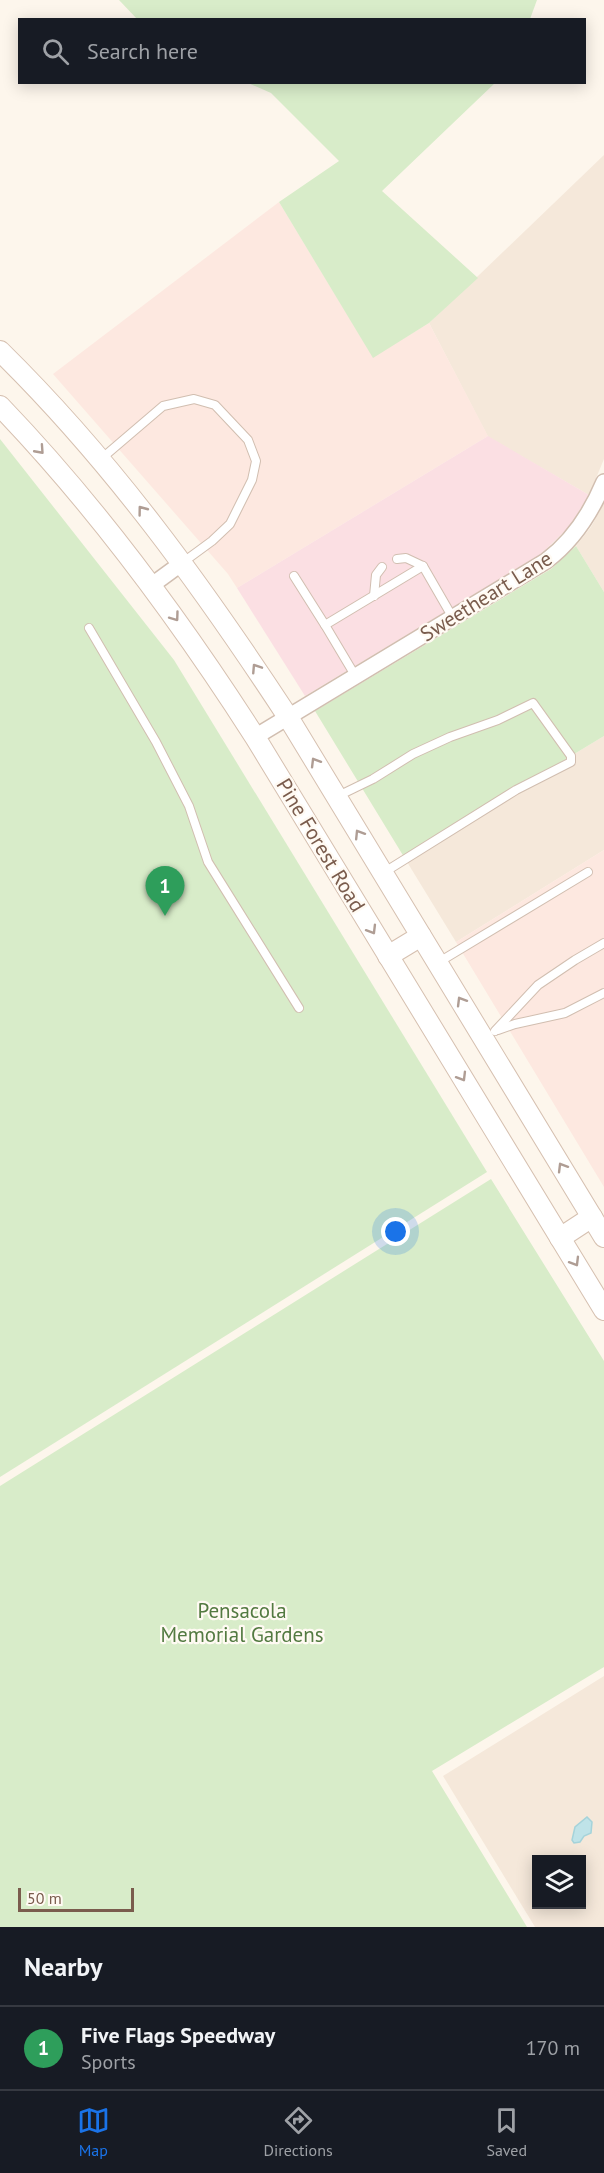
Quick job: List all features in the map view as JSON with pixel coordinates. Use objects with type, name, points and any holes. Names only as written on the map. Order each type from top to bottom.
[{"type":"main road","name":"Pine Forest Road","points":[[0,351],[101,459],[182,563],[233,634],[288,717],[437,963],[488,1034],[604,1237]]},
{"type":"main road","name":"Pine Forest Road","points":[[0,406],[67,481],[152,585],[208,665],[255,737],[604,1310]]},
{"type":"main road","points":[[388,956],[421,936]]},
{"type":"main road","points":[[560,1238],[592,1217]]},
{"type":"street","name":"Sweetheart Lane","points":[[255,737],[557,553],[584,521],[604,482]]},
{"type":"street","points":[[152,585],[182,563]]},
{"type":"lane","points":[[101,459],[163,406],[194,399],[215,405],[248,440],[256,461],[252,480],[230,524],[212,541],[182,563]]},
{"type":"lane","points":[[397,559],[406,558],[423,566],[453,618]]},
{"type":"lane","points":[[325,625],[423,566]]},
{"type":"lane","points":[[374,596],[376,575],[382,567]]},
{"type":"lane","points":[[294,576],[325,625],[349,681]]},
{"type":"lane","points":[[89,628],[156,742],[189,806],[208,862],[299,1008]]},
{"type":"lane","points":[[336,797],[373,779],[413,754],[450,737],[498,720],[533,703],[571,756],[571,762],[516,790],[383,873]]},
{"type":"lane","points":[[437,963],[588,872]]},
{"type":"lane","points":[[488,1034],[538,986],[604,943]]},
{"type":"lane","points":[[488,1034],[515,1024],[565,1012],[604,993]]},
{"type":"shaded area","points":[[604,155],[604,459],[589,495],[488,437],[429,323]]},
{"type":"shaded area","points":[[279,202],[373,357],[429,323],[488,436],[237,588],[228,574],[53,374]]},
{"type":"shaded area","points":[[488,436],[589,495],[569,527],[541,554],[305,696],[237,588]]},
{"type":"shaded area","points":[[604,503],[604,592],[576,546],[591,527]]},
{"type":"shaded area","points":[[604,736],[604,850],[456,942],[404,857]]},
{"type":"shaded area","points":[[604,850],[604,1187],[456,942]]},
{"type":"shaded area","points":[[604,1676],[604,1927],[535,1927],[443,1776]]},
{"type":"green space","points":[[119,0],[537,0],[530,18],[136,18]]},
{"type":"green space","points":[[250,84],[494,84],[382,191],[478,278],[429,323],[373,358],[279,202],[339,161],[271,93]]},
{"type":"green space","points":[[0,439],[174,660],[487,1172],[0,1477]]},
{"type":"green space","points":[[576,546],[604,592],[604,736],[404,857],[315,711],[551,569]]},
{"type":"green space","name":"Pensacola Memorial Gardens","points":[[491,1179],[604,1361],[604,1667],[432,1771],[527,1927],[0,1927],[0,1486]]},
{"type":"water","points":[[587,1817],[592,1822],[591,1833],[584,1836],[580,1842],[574,1843],[572,1840],[575,1827]]},
{"type":"place","name":"Five Flags Speedway","points":[[165,916]]}]
